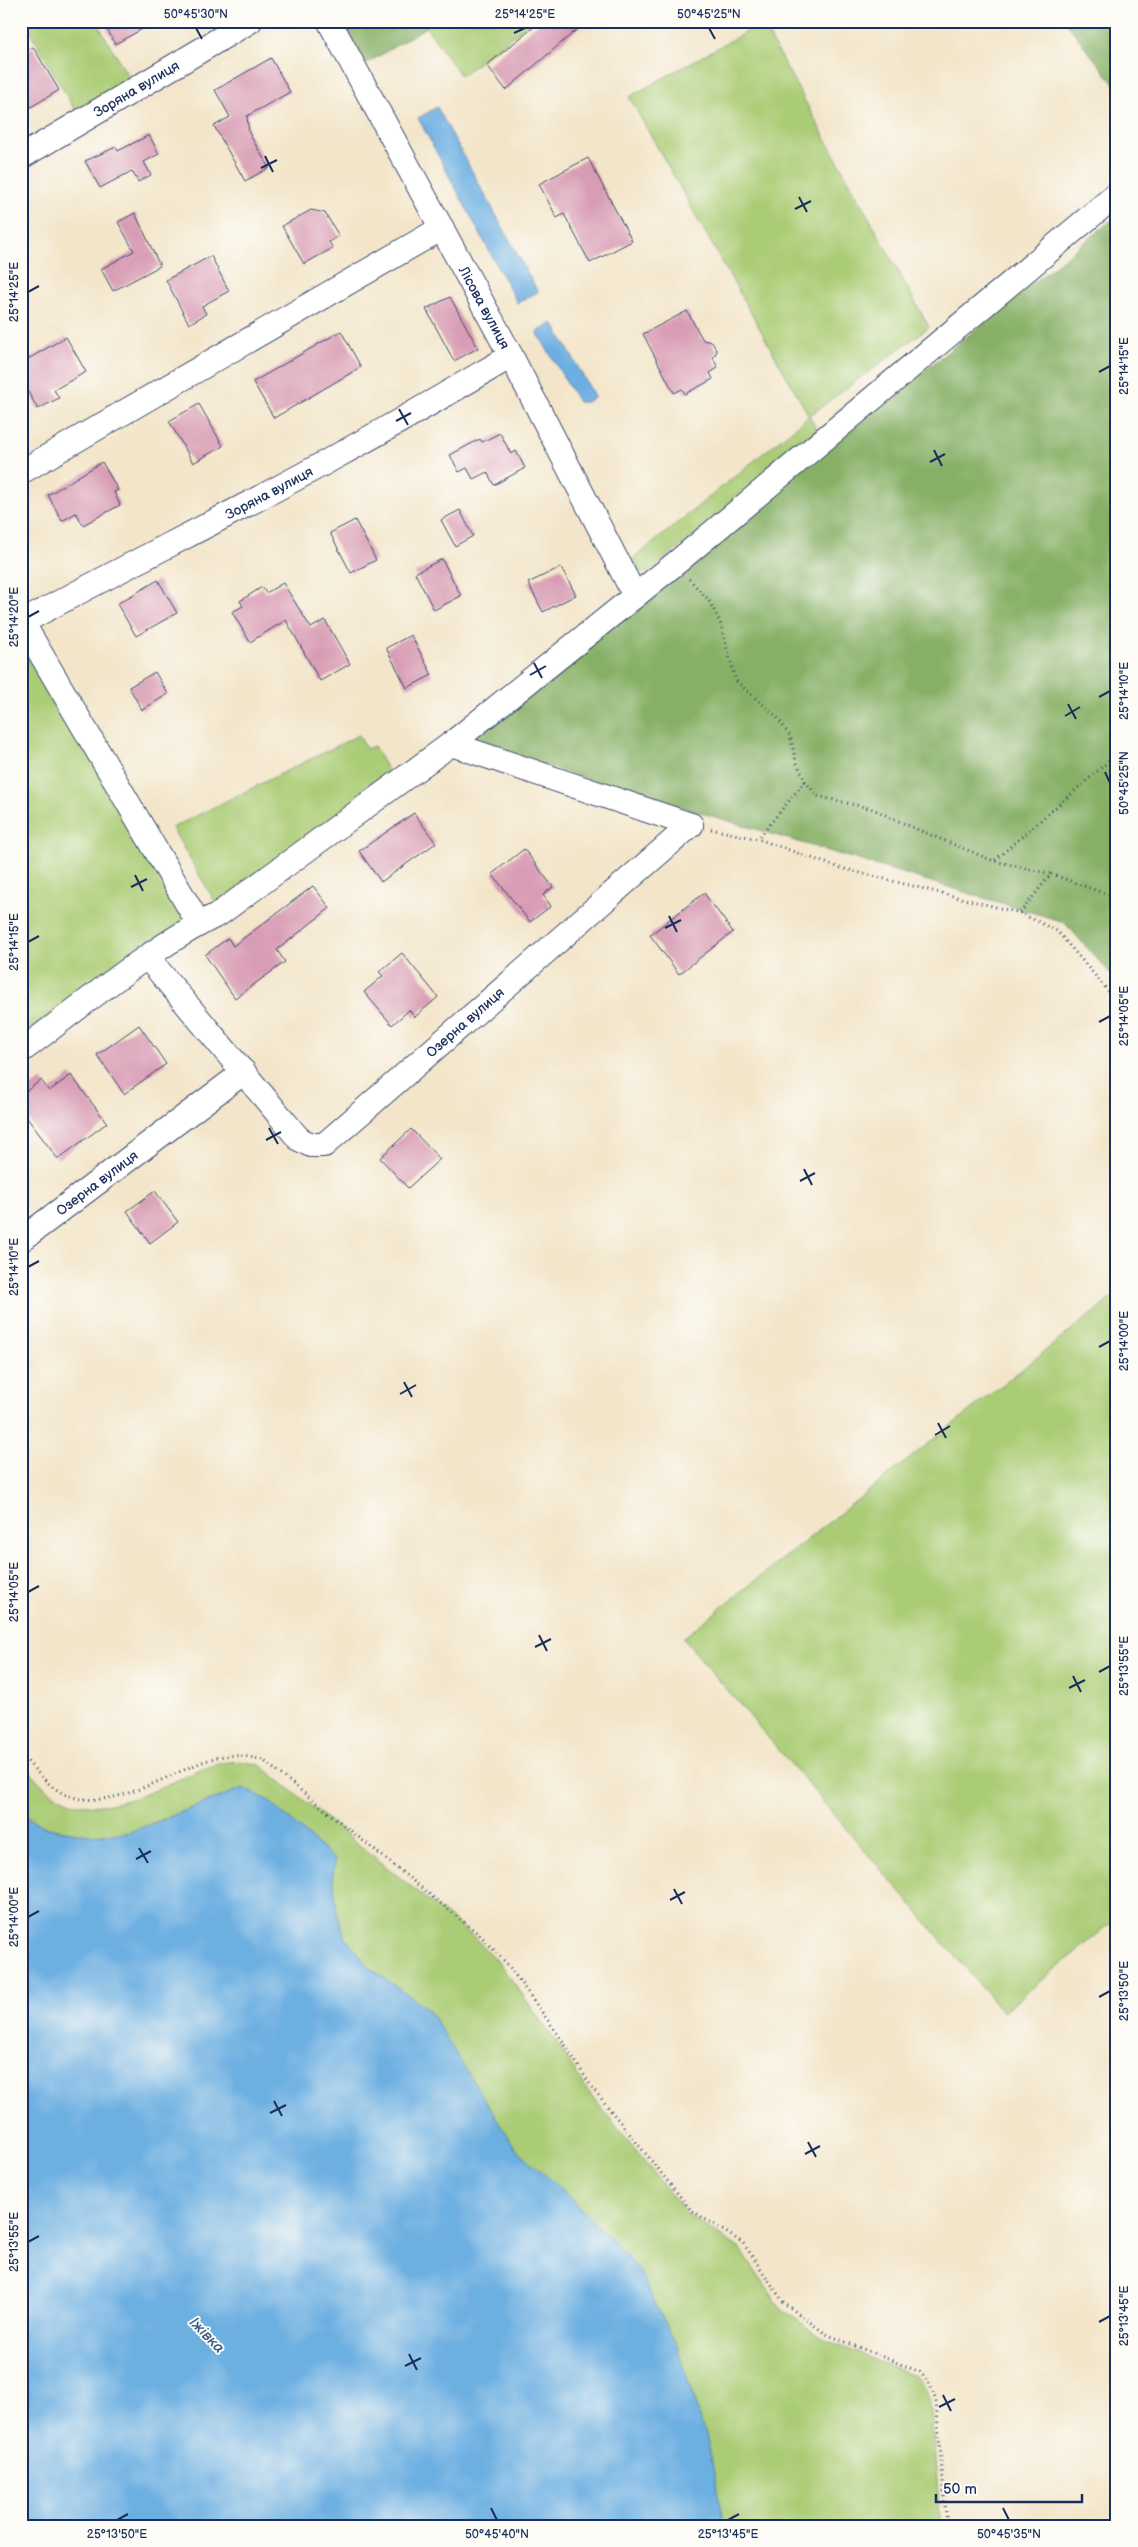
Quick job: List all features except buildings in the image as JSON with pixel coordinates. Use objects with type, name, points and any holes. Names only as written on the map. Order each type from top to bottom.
[{"type":"street","name":"Зоряна вулиця","points":[[21,157],[250,21]]},
{"type":"street","name":"Лісова вулиця","points":[[329,21],[511,356],[635,596]]},
{"type":"street","points":[[21,1051],[148,958],[199,924],[220,914],[451,744],[676,563],[1117,194]]},
{"type":"street","points":[[21,472],[442,228]]},
{"type":"street","name":"Зоряна вулиця","points":[[22,621],[338,456],[511,356]]},
{"type":"street","points":[[22,621],[199,924]]},
{"type":"street","points":[[451,744],[691,825]]},
{"type":"street","name":"Озерна вулиця","points":[[148,958],[299,1138],[311,1145],[324,1145],[691,825]]},
{"type":"street","name":"Озерна вулиця","points":[[21,1240],[244,1072]]},
{"type":"path","points":[[676,563],[708,599],[720,622],[736,680],[777,717],[790,736],[796,761],[805,781],[817,796],[873,809],[994,861],[1051,874],[1117,898]]},
{"type":"path","points":[[994,861],[1117,754]]},
{"type":"path","points":[[758,839],[805,781]]},
{"type":"path","points":[[691,825],[758,839],[836,867],[1020,913],[1057,931],[1117,1001]]},
{"type":"path","points":[[1020,913],[1051,874]]},
{"type":"path","points":[[21,1754],[54,1788],[78,1798],[108,1798],[137,1791],[217,1758],[241,1754],[263,1760],[480,1935],[508,1965],[562,2040],[591,2086],[691,2210],[743,2243],[784,2303],[826,2334],[920,2372],[930,2384],[936,2401],[947,2526]]},
{"type":"green space","points":[[24,21],[96,21],[131,81],[75,110]]},
{"type":"green space","points":[[343,21],[422,21],[426,27],[366,64]]},
{"type":"green space","points":[[422,21],[532,21],[461,76]]},
{"type":"green space","points":[[1065,21],[1117,21],[1117,88]]},
{"type":"green space","points":[[762,23],[929,327],[809,416],[629,97]]},
{"type":"green space","points":[[1117,216],[1117,981],[1064,922],[463,741]]},
{"type":"green space","points":[[809,416],[819,433],[648,573],[640,572],[632,560]]},
{"type":"green space","points":[[21,635],[189,923],[92,985],[21,1036]]},
{"type":"green space","points":[[359,735],[366,749],[374,746],[390,775],[425,748],[427,751],[218,907],[172,828]]},
{"type":"green space","points":[[1117,1294],[1117,1918],[1003,2012],[683,1638]]},
{"type":"green space","points":[[241,1761],[260,1765],[476,1939],[503,1968],[557,2043],[587,2090],[687,2214],[739,2248],[780,2307],[823,2339],[916,2377],[925,2387],[930,2402],[941,2526],[655,2526],[243,1788],[128,1833],[88,1835],[47,1828],[21,1814],[21,1762],[51,1792],[71,1802],[92,1805],[114,1803],[135,1798],[218,1764]]},
{"type":"water","points":[[437,107],[538,292],[517,303],[418,118]]},
{"type":"water","points":[[553,323],[595,397],[586,402],[578,402],[537,332]]},
{"type":"water","name":"Іжівка","points":[[243,1788],[268,1800],[335,1860],[333,1875],[337,1913],[346,1938],[369,1967],[428,2009],[516,2149],[570,2197],[638,2269],[677,2346],[709,2447],[724,2526],[21,2526],[21,1814],[47,1828],[88,1835],[128,1833]]}]
